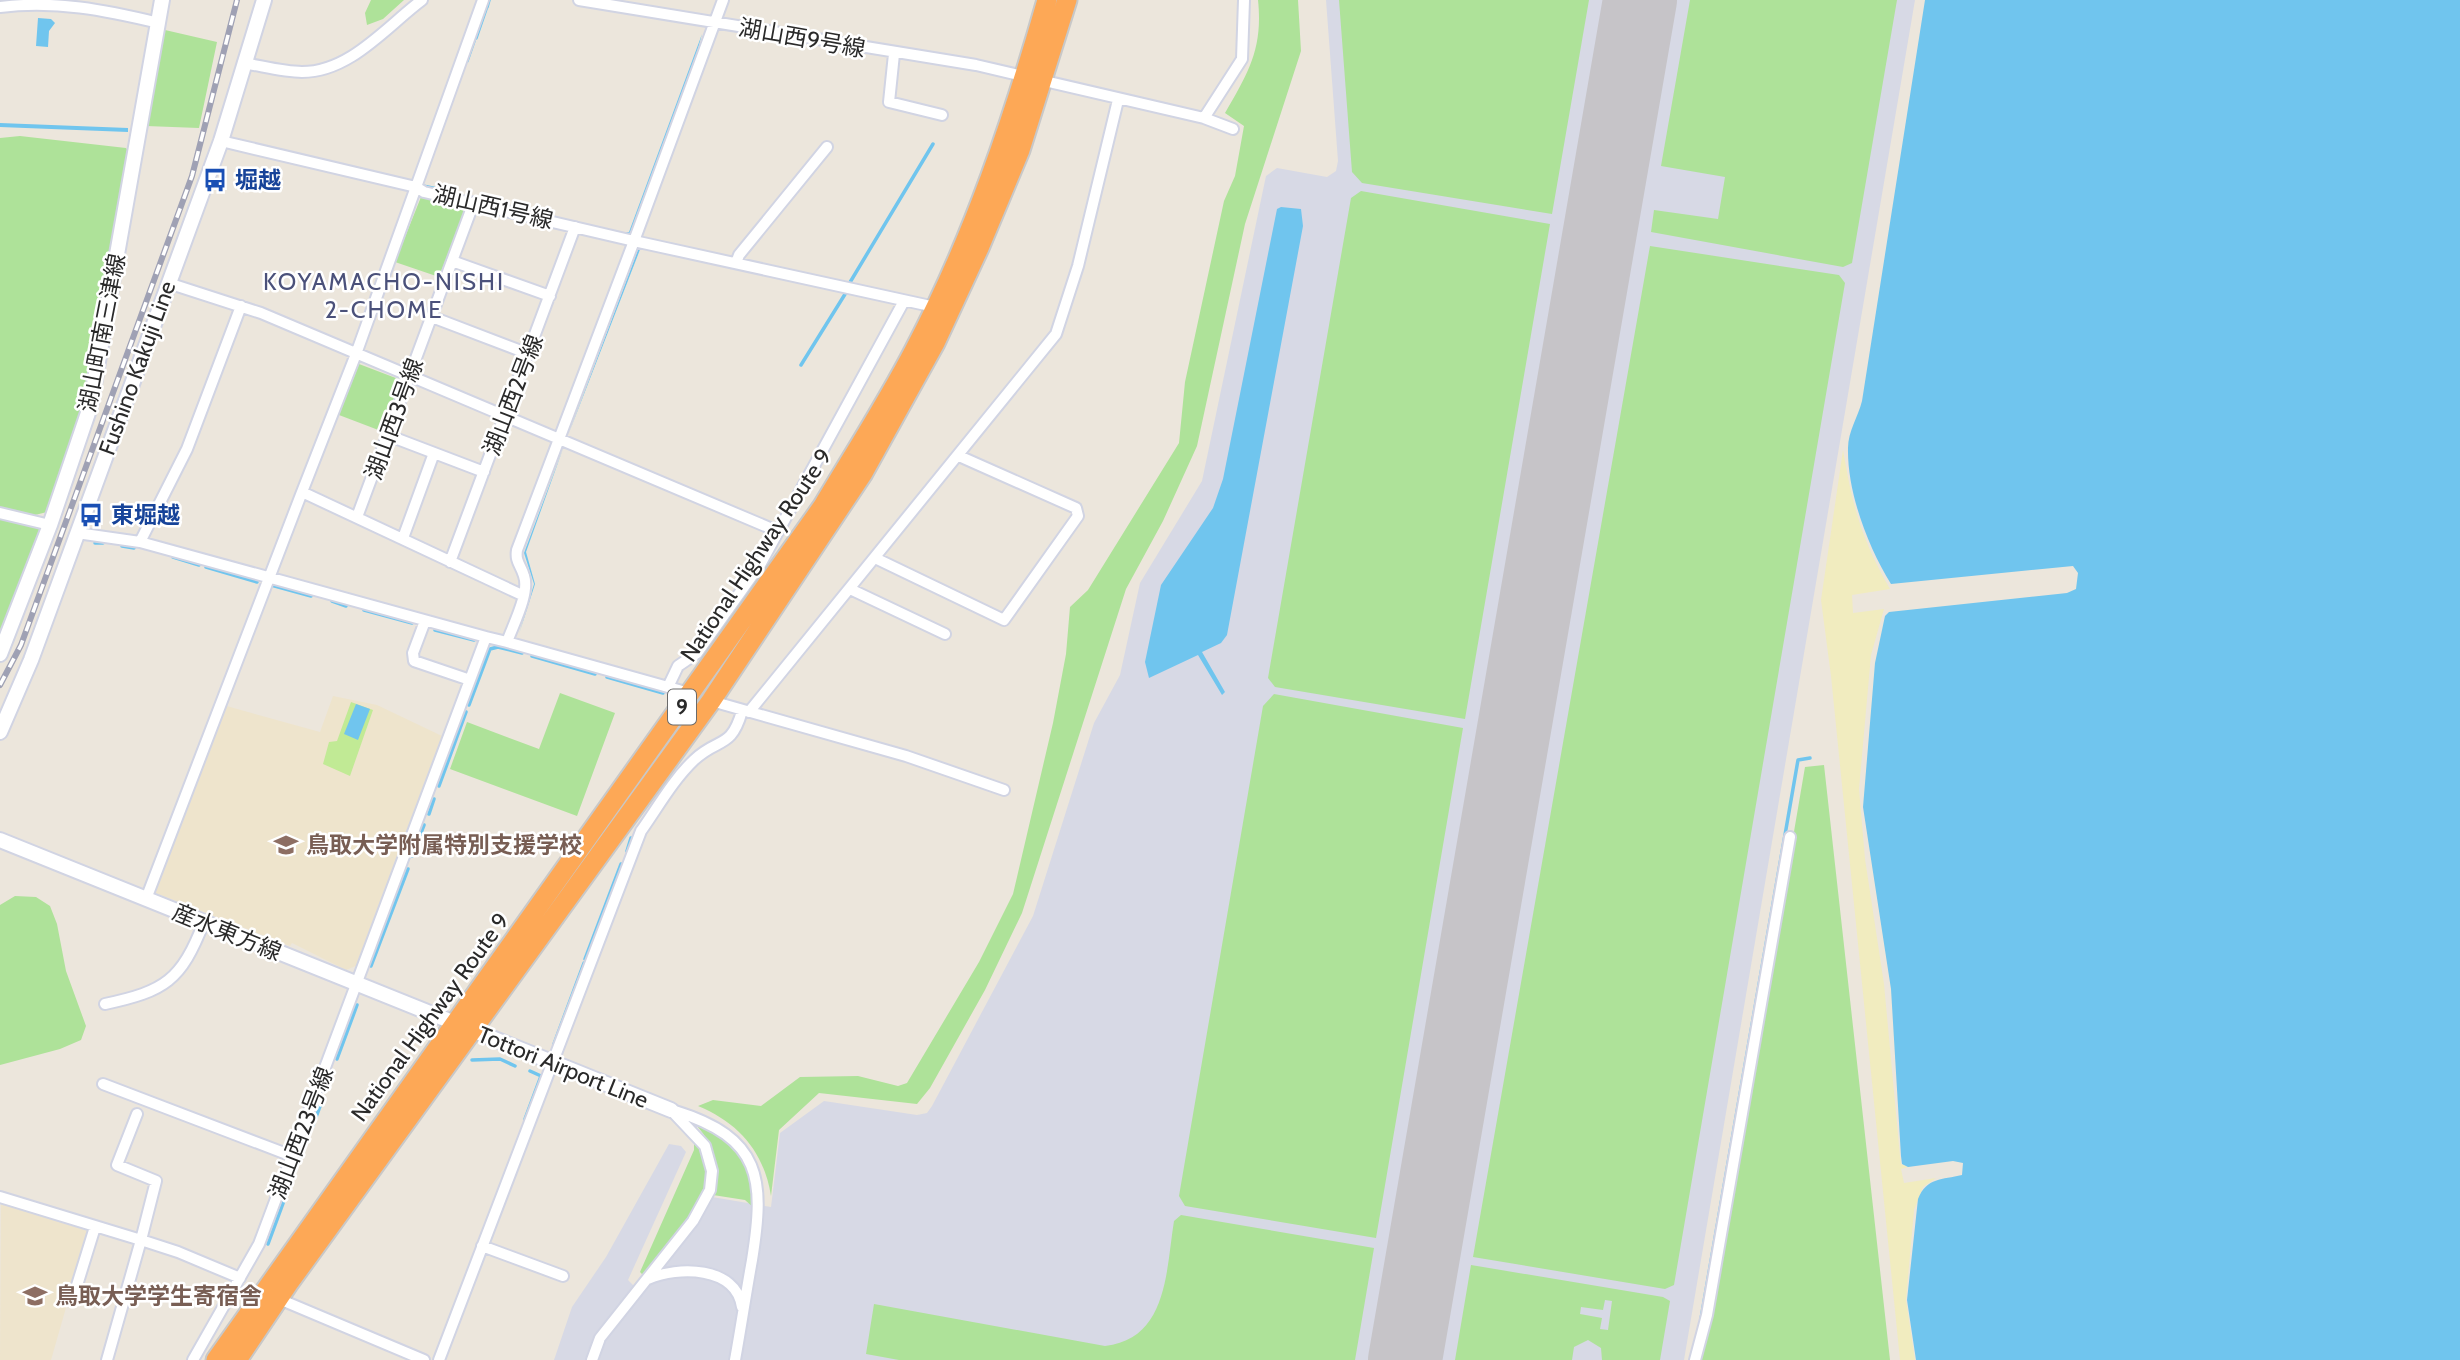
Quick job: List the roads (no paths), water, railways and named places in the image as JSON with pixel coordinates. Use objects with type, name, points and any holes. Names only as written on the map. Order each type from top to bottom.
[{"type":"highway","name":"National Highway Route 9","points":[[216,1360],[463,1027],[711,701],[863,473],[935,343],[1020,150],[1047,0]]},
{"type":"highway","name":"National Highway Route 9","points":[[237,1360],[692,694],[812,524],[879,413],[935,307],[1067,0]]},
{"type":"street","name":"湖山町南三津線","points":[[0,654],[50,525],[90,407],[162,0]]},
{"type":"street","name":"Fushino Kakuji Line","points":[[0,732],[30,660],[169,283],[220,141],[264,0]]},
{"type":"street","points":[[243,63],[301,72],[324,70],[361,51],[422,0]]},
{"type":"street","points":[[220,141],[415,187],[483,0]]},
{"type":"street","name":"湖山西9号線","points":[[579,0],[894,54],[976,65],[1204,118],[1233,129]]},
{"type":"street","points":[[507,642],[522,596],[525,577],[517,563],[517,550],[723,0]]},
{"type":"street","points":[[1204,118],[1242,59],[1244,0]]},
{"type":"street","points":[[0,7],[16,2],[47,1],[89,6],[159,23]]},
{"type":"street","points":[[894,54],[889,103],[943,114]]},
{"type":"street","points":[[439,1360],[641,831],[696,758],[724,742],[736,730],[746,711],[850,589],[1056,334],[1075,277],[1118,100]]},
{"type":"street","points":[[736,263],[738,255],[774,209],[827,147]]},
{"type":"street","name":"湖山西1号線","points":[[146,899],[266,579],[356,354],[415,187],[424,192],[634,241],[935,307]]},
{"type":"street","name":"湖山西3号線","points":[[357,517],[474,202]]},
{"type":"street","name":"湖山西2号線","points":[[450,562],[506,419],[575,227]]},
{"type":"street","points":[[452,261],[550,296]]},
{"type":"street","points":[[169,283],[241,306],[777,531]]},
{"type":"street","points":[[668,687],[678,666],[696,653],[761,563],[904,301]]},
{"type":"street","points":[[140,542],[187,449],[241,306]]},
{"type":"street","points":[[432,317],[529,354]]},
{"type":"street","points":[[387,435],[484,472]]},
{"type":"street","points":[[403,538],[434,453]]},
{"type":"street","points":[[875,558],[1004,620],[1078,516],[1076,508],[959,456]]},
{"type":"street","points":[[302,492],[522,596]]},
{"type":"street","points":[[788,510],[812,524]]},
{"type":"street","points":[[0,513],[50,525]]},
{"type":"street","points":[[77,533],[140,542],[266,579],[507,642],[906,756],[1004,790]]},
{"type":"street","points":[[850,589],[945,634]]},
{"type":"street","points":[[425,621],[413,653],[414,662],[470,680]]},
{"type":"street","points":[[358,985],[486,637]]},
{"type":"street","points":[[1695,1360],[1707,1315],[1790,837]]},
{"type":"street","name":"産水東方線","points":[[0,841],[463,1027]]},
{"type":"street","points":[[105,1004],[155,991],[190,957],[204,922]]},
{"type":"street","name":"湖山西23号線","points":[[193,1360],[259,1244],[358,985]]},
{"type":"street","name":"Tottori Airport Line","points":[[463,1027],[671,1110]]},
{"type":"street","points":[[103,1084],[292,1156]]},
{"type":"street","points":[[592,1360],[600,1338],[700,1212],[711,1184],[711,1165],[705,1146],[671,1110]]},
{"type":"street","points":[[671,1110],[699,1118],[723,1132],[739,1146],[752,1167],[760,1203],[735,1360]]},
{"type":"street","points":[[107,1360],[156,1181],[117,1165],[137,1114]]},
{"type":"street","points":[[0,1197],[178,1252],[240,1278]]},
{"type":"street","points":[[74,1295],[95,1227]]},
{"type":"street","points":[[482,1246],[563,1276]]},
{"type":"street","points":[[646,1280],[667,1271],[748,1282]]},
{"type":"street","points":[[719,1277],[737,1291],[743,1314]]},
{"type":"street","points":[[279,1299],[424,1360]]},
{"type":"water","points":[[1925,0],[2460,0],[2460,1360],[1916,1360],[1907,1300],[1918,1199],[1931,1183],[1962,1175],[1963,1163],[1953,1161],[1908,1167],[1902,1164],[1891,989],[1863,807],[1875,663],[1885,616],[1889,612],[2067,593],[2076,589],[2078,573],[2073,566],[1891,584],[1874,553],[1855,501],[1848,442],[1862,401]]},
{"type":"water","points":[[38,18],[51,19],[55,23],[49,31],[48,47],[36,46]]},
{"type":"water","points":[[702,34],[693,68],[632,235],[622,233],[629,232]]},
{"type":"water","points":[[0,123],[128,128],[128,132],[0,127]]},
{"type":"water","points":[[1277,209],[1301,209],[1303,226],[1227,635],[1221,643],[1202,652],[1225,692],[1222,695],[1198,655],[1149,678],[1145,662],[1161,585],[1213,508],[1223,479]]},
{"type":"water","points":[[639,247],[641,247],[567,438]]},
{"type":"water","points":[[564,446],[526,552],[535,584],[519,634],[534,584],[524,553]]},
{"type":"water","points":[[356,704],[370,709],[358,740],[344,734]]},
{"type":"waterway","points":[[487,7],[489,0]]},
{"type":"waterway","points":[[476,38],[486,9]]},
{"type":"waterway","points":[[467,61],[474,41]]},
{"type":"waterway","points":[[849,284],[933,144]]},
{"type":"waterway","points":[[423,186],[442,190]]},
{"type":"waterway","points":[[801,365],[847,291]]},
{"type":"waterway","points":[[95,543],[103,543]]},
{"type":"waterway","points":[[122,546],[134,548]]},
{"type":"waterway","points":[[173,557],[199,565]]},
{"type":"waterway","points":[[206,567],[257,582]]},
{"type":"waterway","points":[[271,585],[311,596]]},
{"type":"waterway","points":[[332,601],[346,606]]},
{"type":"waterway","points":[[364,610],[412,623]]},
{"type":"waterway","points":[[435,630],[474,640]]},
{"type":"waterway","points":[[469,705],[490,649],[498,647],[522,653]]},
{"type":"waterway","points":[[532,656],[595,674]]},
{"type":"waterway","points":[[607,677],[663,693]]},
{"type":"waterway","points":[[439,786],[466,712]]},
{"type":"waterway","points":[[1701,1319],[1798,760],[1810,758]]},
{"type":"waterway","points":[[429,814],[434,799]]},
{"type":"waterway","points":[[412,856],[424,825]]},
{"type":"waterway","points":[[627,851],[631,838]]},
{"type":"waterway","points":[[585,959],[621,864]]},
{"type":"waterway","points":[[371,966],[408,869]]},
{"type":"waterway","points":[[554,1044],[584,963]]},
{"type":"waterway","points":[[337,1059],[357,1005]]},
{"type":"waterway","points":[[472,1060],[500,1059],[515,1066]]},
{"type":"waterway","points":[[525,1119],[541,1076],[530,1071]]},
{"type":"waterway","points":[[312,1128],[322,1101]]},
{"type":"waterway","points":[[268,1244],[305,1144]]},
{"type":"railway","points":[[0,685],[21,645],[192,176],[237,0]]},
{"type":"place","name":"堀越","points":[[215,180]]},
{"type":"place","name":"東堀越","points":[[91,515]]},
{"type":"place","name":"鳥取大学附属特別支援学校","points":[[286,845]]},
{"type":"place","name":"鳥取大学学生寄宿舎","points":[[35,1296]]},
{"type":"district","name":"KOYAMACHO-NISHI 2-CHOME","points":[[384,296]]}]
